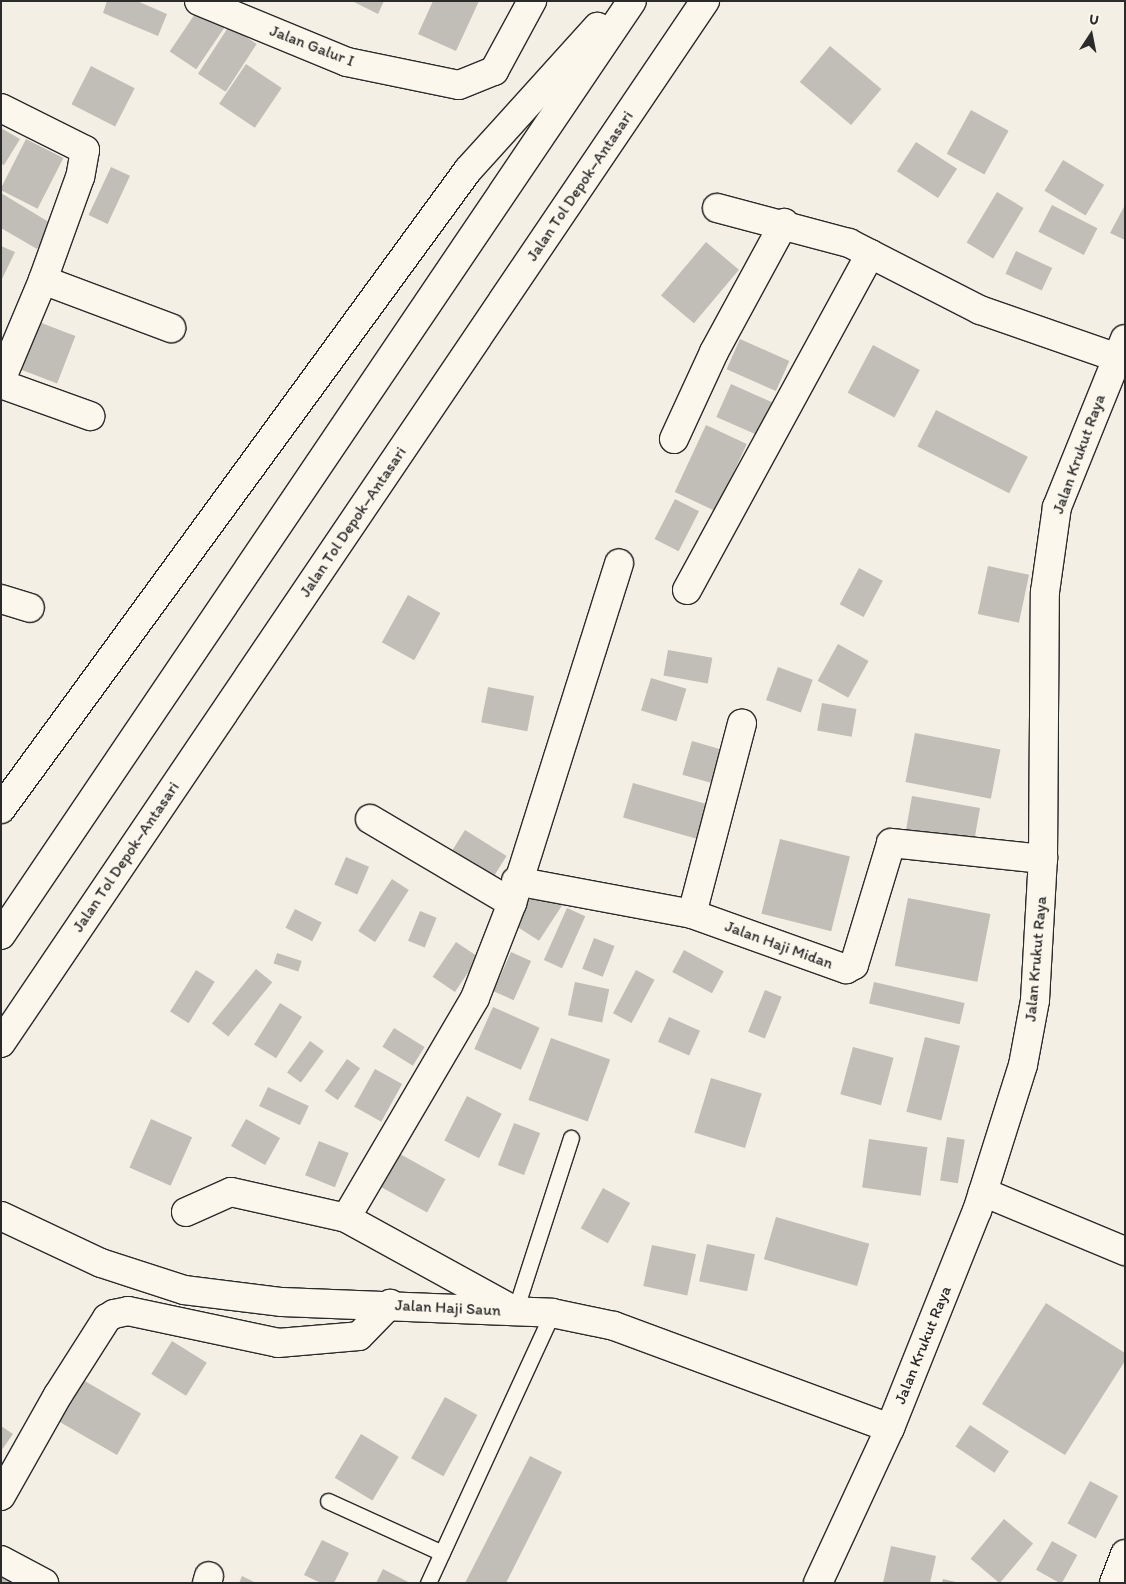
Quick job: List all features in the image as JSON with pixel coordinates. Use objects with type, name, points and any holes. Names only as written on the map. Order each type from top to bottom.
[{"type":"main road","name":"Jalan Galur I","points":[[198,1],[233,8],[347,62],[459,85],[494,71],[532,1]]},
{"type":"main road","points":[[1,808],[468,170],[620,1]]},
{"type":"main road","points":[[1,935],[632,1]]},
{"type":"main road","name":"Jalan Tol Depok–Antasari","points":[[1,1043],[705,1]]},
{"type":"main road","points":[[1,108],[85,150],[80,177],[43,280],[1,380]]},
{"type":"main road","points":[[717,208],[784,223],[849,243],[980,310],[1120,348]]},
{"type":"main road","points":[[674,439],[714,352],[784,223]]},
{"type":"main road","points":[[687,590],[870,254]]},
{"type":"main road","points":[[43,280],[171,328]]},
{"type":"main road","name":"Jalan Krukut Raya","points":[[818,1583],[890,1428],[983,1192],[1023,1065],[1035,1000],[1043,859],[1045,592],[1057,507],[1120,348]]},
{"type":"main road","points":[[1,384],[90,416]]},
{"type":"main road","points":[[346,1218],[474,998],[514,892],[618,563]]},
{"type":"main road","points":[[1,599],[30,608]]},
{"type":"main road","points":[[692,914],[742,723]]},
{"type":"main road","name":"Jalan Haji Midan","points":[[370,819],[514,892],[692,914],[846,969],[854,965],[892,843],[1043,859]]},
{"type":"main road","points":[[186,1212],[231,1192],[346,1218],[515,1311]]},
{"type":"main road","points":[[983,1192],[1125,1251]]},
{"type":"main road","name":"Jalan Haji Saun","points":[[2,1216],[101,1263],[184,1290],[282,1302],[390,1304],[552,1313],[614,1326],[890,1428]]},
{"type":"main road","points":[[1,1496],[58,1395],[107,1318],[114,1314],[128,1311],[278,1343],[359,1336],[390,1304]]},
{"type":"main road","points":[[1114,1583],[1125,1554]]},
{"type":"main road","points":[[1,1560],[44,1583]]},
{"type":"lane","points":[[515,1311],[571,1138]]},
{"type":"lane","points":[[428,1583],[552,1313]]},
{"type":"lane","points":[[328,1501],[442,1552]]},
{"type":"building","points":[[107,1],[137,1],[167,14],[158,36],[103,13]]},
{"type":"building","points":[[352,1],[384,1],[378,14]]},
{"type":"building","points":[[433,1],[479,1],[456,51],[418,34]]},
{"type":"building","points":[[201,5],[228,23],[196,69],[170,51]]},
{"type":"building","points":[[229,26],[257,44],[226,92],[198,74]]},
{"type":"building","points":[[830,46],[881,89],[851,125],[800,82]]},
{"type":"building","points":[[246,64],[282,88],[255,128],[219,104]]},
{"type":"building","points":[[91,66],[135,88],[115,127],[71,104]]},
{"type":"building","points":[[971,110],[1009,131],[984,175],[947,154]]},
{"type":"building","points":[[1,128],[20,139],[4,165],[1,164]]},
{"type":"building","points":[[26,139],[63,158],[38,209],[1,190]]},
{"type":"building","points":[[916,142],[957,169],[938,198],[897,171]]},
{"type":"building","points":[[1063,160],[1104,185],[1086,216],[1044,191]]},
{"type":"building","points":[[111,167],[130,176],[108,224],[89,215]]},
{"type":"building","points":[[997,192],[1024,208],[993,259],[967,243]]},
{"type":"building","points":[[1,193],[52,224],[37,249],[1,228]]},
{"type":"building","points":[[1052,205],[1097,228],[1084,255],[1038,232]]},
{"type":"building","points":[[1125,205],[1125,240],[1110,233]]},
{"type":"building","points":[[706,242],[739,270],[694,323],[661,296]]},
{"type":"building","points":[[1,246],[15,252],[1,281]]},
{"type":"building","points":[[1016,251],[1052,268],[1042,291],[1005,274]]},
{"type":"building","points":[[39,322],[75,336],[57,384],[21,370]]},
{"type":"building","points":[[740,339],[789,361],[776,391],[727,369]]},
{"type":"building","points":[[873,345],[920,370],[894,418],[848,393]]},
{"type":"building","points":[[731,384],[773,403],[758,436],[716,417]]},
{"type":"building","points":[[936,410],[1028,457],[1009,493],[917,447]]},
{"type":"building","points":[[706,425],[747,444],[716,511],[675,492]]},
{"type":"building","points":[[675,499],[699,511],[679,551],[655,539]]},
{"type":"building","points":[[988,566],[1029,575],[1019,623],[978,614]]},
{"type":"building","points":[[859,568],[883,581],[864,617],[840,604]]},
{"type":"building","points":[[408,595],[440,613],[414,660],[382,642]]},
{"type":"building","points":[[838,644],[869,661],[848,698],[818,681]]},
{"type":"building","points":[[668,650],[712,658],[708,683],[663,676]]},
{"type":"building","points":[[778,667],[813,680],[801,713],[766,700]]},
{"type":"building","points":[[651,678],[686,689],[676,721],[641,711]]},
{"type":"building","points":[[488,687],[534,696],[527,731],[481,722]]},
{"type":"building","points":[[822,703],[856,709],[852,737],[817,731]]},
{"type":"building","points":[[915,733],[1000,750],[991,799],[905,782]]},
{"type":"building","points":[[692,741],[727,751],[717,785],[682,775]]},
{"type":"building","points":[[633,783],[709,805],[699,839],[623,818]]},
{"type":"building","points":[[912,796],[980,808],[974,842],[906,830]]},
{"type":"building","points":[[465,830],[507,856],[490,883],[448,857]]},
{"type":"building","points":[[780,839],[850,856],[831,931],[761,914]]},
{"type":"building","points":[[346,857],[369,867],[357,894],[334,885]]},
{"type":"building","points":[[392,879],[409,890],[375,942],[358,931]]},
{"type":"building","points":[[537,887],[563,904],[539,941],[513,924]]},
{"type":"building","points":[[908,898],[990,914],[977,982],[895,966]]},
{"type":"building","points":[[567,908],[585,916],[562,968],[544,960]]},
{"type":"building","points":[[295,909],[322,923],[312,941],[285,928]]},
{"type":"building","points":[[420,911],[437,918],[425,947],[408,941]]},
{"type":"building","points":[[594,938],[615,946],[603,977],[582,969]]},
{"type":"building","points":[[456,942],[478,957],[455,992],[433,977]]},
{"type":"building","points":[[684,950],[724,971],[712,993],[672,972]]},
{"type":"building","points":[[511,952],[531,961],[514,1000],[494,991]]},
{"type":"building","points":[[277,953],[302,961],[298,971],[274,963]]},
{"type":"building","points":[[256,969],[272,982],[228,1037],[212,1023]]},
{"type":"building","points":[[196,970],[215,982],[189,1023],[170,1012]]},
{"type":"building","points":[[636,970],[655,980],[632,1023],[613,1013]]},
{"type":"building","points":[[575,982],[609,989],[602,1023],[568,1015]]},
{"type":"building","points":[[874,982],[965,1003],[960,1024],[869,1003]]},
{"type":"building","points":[[765,990],[782,997],[765,1038],[748,1032]]},
{"type":"building","points":[[280,1003],[302,1017],[276,1058],[254,1045]]},
{"type":"building","points":[[493,1007],[540,1028],[521,1070],[474,1049]]},
{"type":"building","points":[[669,1017],[700,1031],[689,1055],[658,1042]]},
{"type":"building","points":[[394,1028],[425,1047],[413,1066],[382,1047]]},
{"type":"building","points":[[925,1037],[960,1046],[941,1120],[906,1112]]},
{"type":"building","points":[[551,1038],[610,1060],[588,1122],[528,1100]]},
{"type":"building","points":[[310,1041],[324,1051],[301,1083],[287,1073]]},
{"type":"building","points":[[853,1047],[894,1058],[881,1105],[840,1094]]},
{"type":"building","points":[[347,1059],[360,1068],[338,1100],[325,1091]]},
{"type":"building","points":[[375,1069],[402,1084],[381,1122],[354,1107]]},
{"type":"building","points":[[711,1078],[762,1093],[745,1148],[694,1133]]},
{"type":"building","points":[[268,1087],[309,1106],[300,1125],[259,1106]]},
{"type":"building","points":[[467,1096],[502,1114],[479,1158],[444,1141]]},
{"type":"building","points":[[151,1119],[192,1137],[171,1186],[129,1167]]},
{"type":"building","points":[[246,1119],[280,1138],[265,1165],[231,1146]]},
{"type":"building","points":[[514,1123],[540,1133],[524,1175],[498,1165]]},
{"type":"building","points":[[947,1137],[965,1140],[958,1183],[940,1180]]},
{"type":"building","points":[[869,1139],[927,1147],[921,1196],[862,1188]]},
{"type":"building","points":[[319,1141],[349,1153],[335,1187],[305,1175]]},
{"type":"building","points":[[400,1154],[445,1179],[427,1212],[382,1187]]},
{"type":"building","points":[[603,1188],[630,1203],[608,1243],[581,1228]]},
{"type":"building","points":[[776,1217],[869,1244],[857,1286],[764,1259]]},
{"type":"building","points":[[707,1244],[755,1254],[747,1291],[699,1281]]},
{"type":"building","points":[[652,1245],[696,1254],[687,1295],[643,1286]]},
{"type":"building","points":[[1046,1303],[1125,1353],[1125,1361],[1065,1455],[982,1404]]},
{"type":"building","points":[[172,1341],[207,1363],[186,1396],[151,1374]]},
{"type":"building","points":[[83,1380],[141,1414],[117,1455],[59,1422]]},
{"type":"building","points":[[445,1397],[477,1415],[443,1476],[411,1458]]},
{"type":"building","points":[[970,1425],[1009,1451],[994,1473],[955,1447]]},
{"type":"building","points":[[1,1426],[13,1434],[1,1451]]},
{"type":"building","points":[[361,1434],[399,1457],[372,1500],[335,1478]]},
{"type":"building","points":[[530,1456],[562,1472],[506,1583],[465,1583]]},
{"type":"building","points":[[1090,1481],[1118,1496],[1096,1538],[1067,1523]]},
{"type":"building","points":[[1004,1519],[1033,1543],[1000,1583],[971,1559]]},
{"type":"building","points":[[322,1540],[349,1553],[334,1583],[321,1583],[304,1575]]},
{"type":"building","points":[[1052,1541],[1077,1555],[1062,1583],[1036,1570]]},
{"type":"building","points":[[891,1546],[936,1556],[930,1583],[883,1583]]},
{"type":"building","points":[[383,1569],[410,1583],[376,1583]]},
{"type":"building","points":[[1,1570],[20,1583],[1,1583]]},
{"type":"building","points":[[242,1576],[256,1583],[239,1583]]},
{"type":"building","points":[[943,1579],[956,1582],[942,1583]]}]
